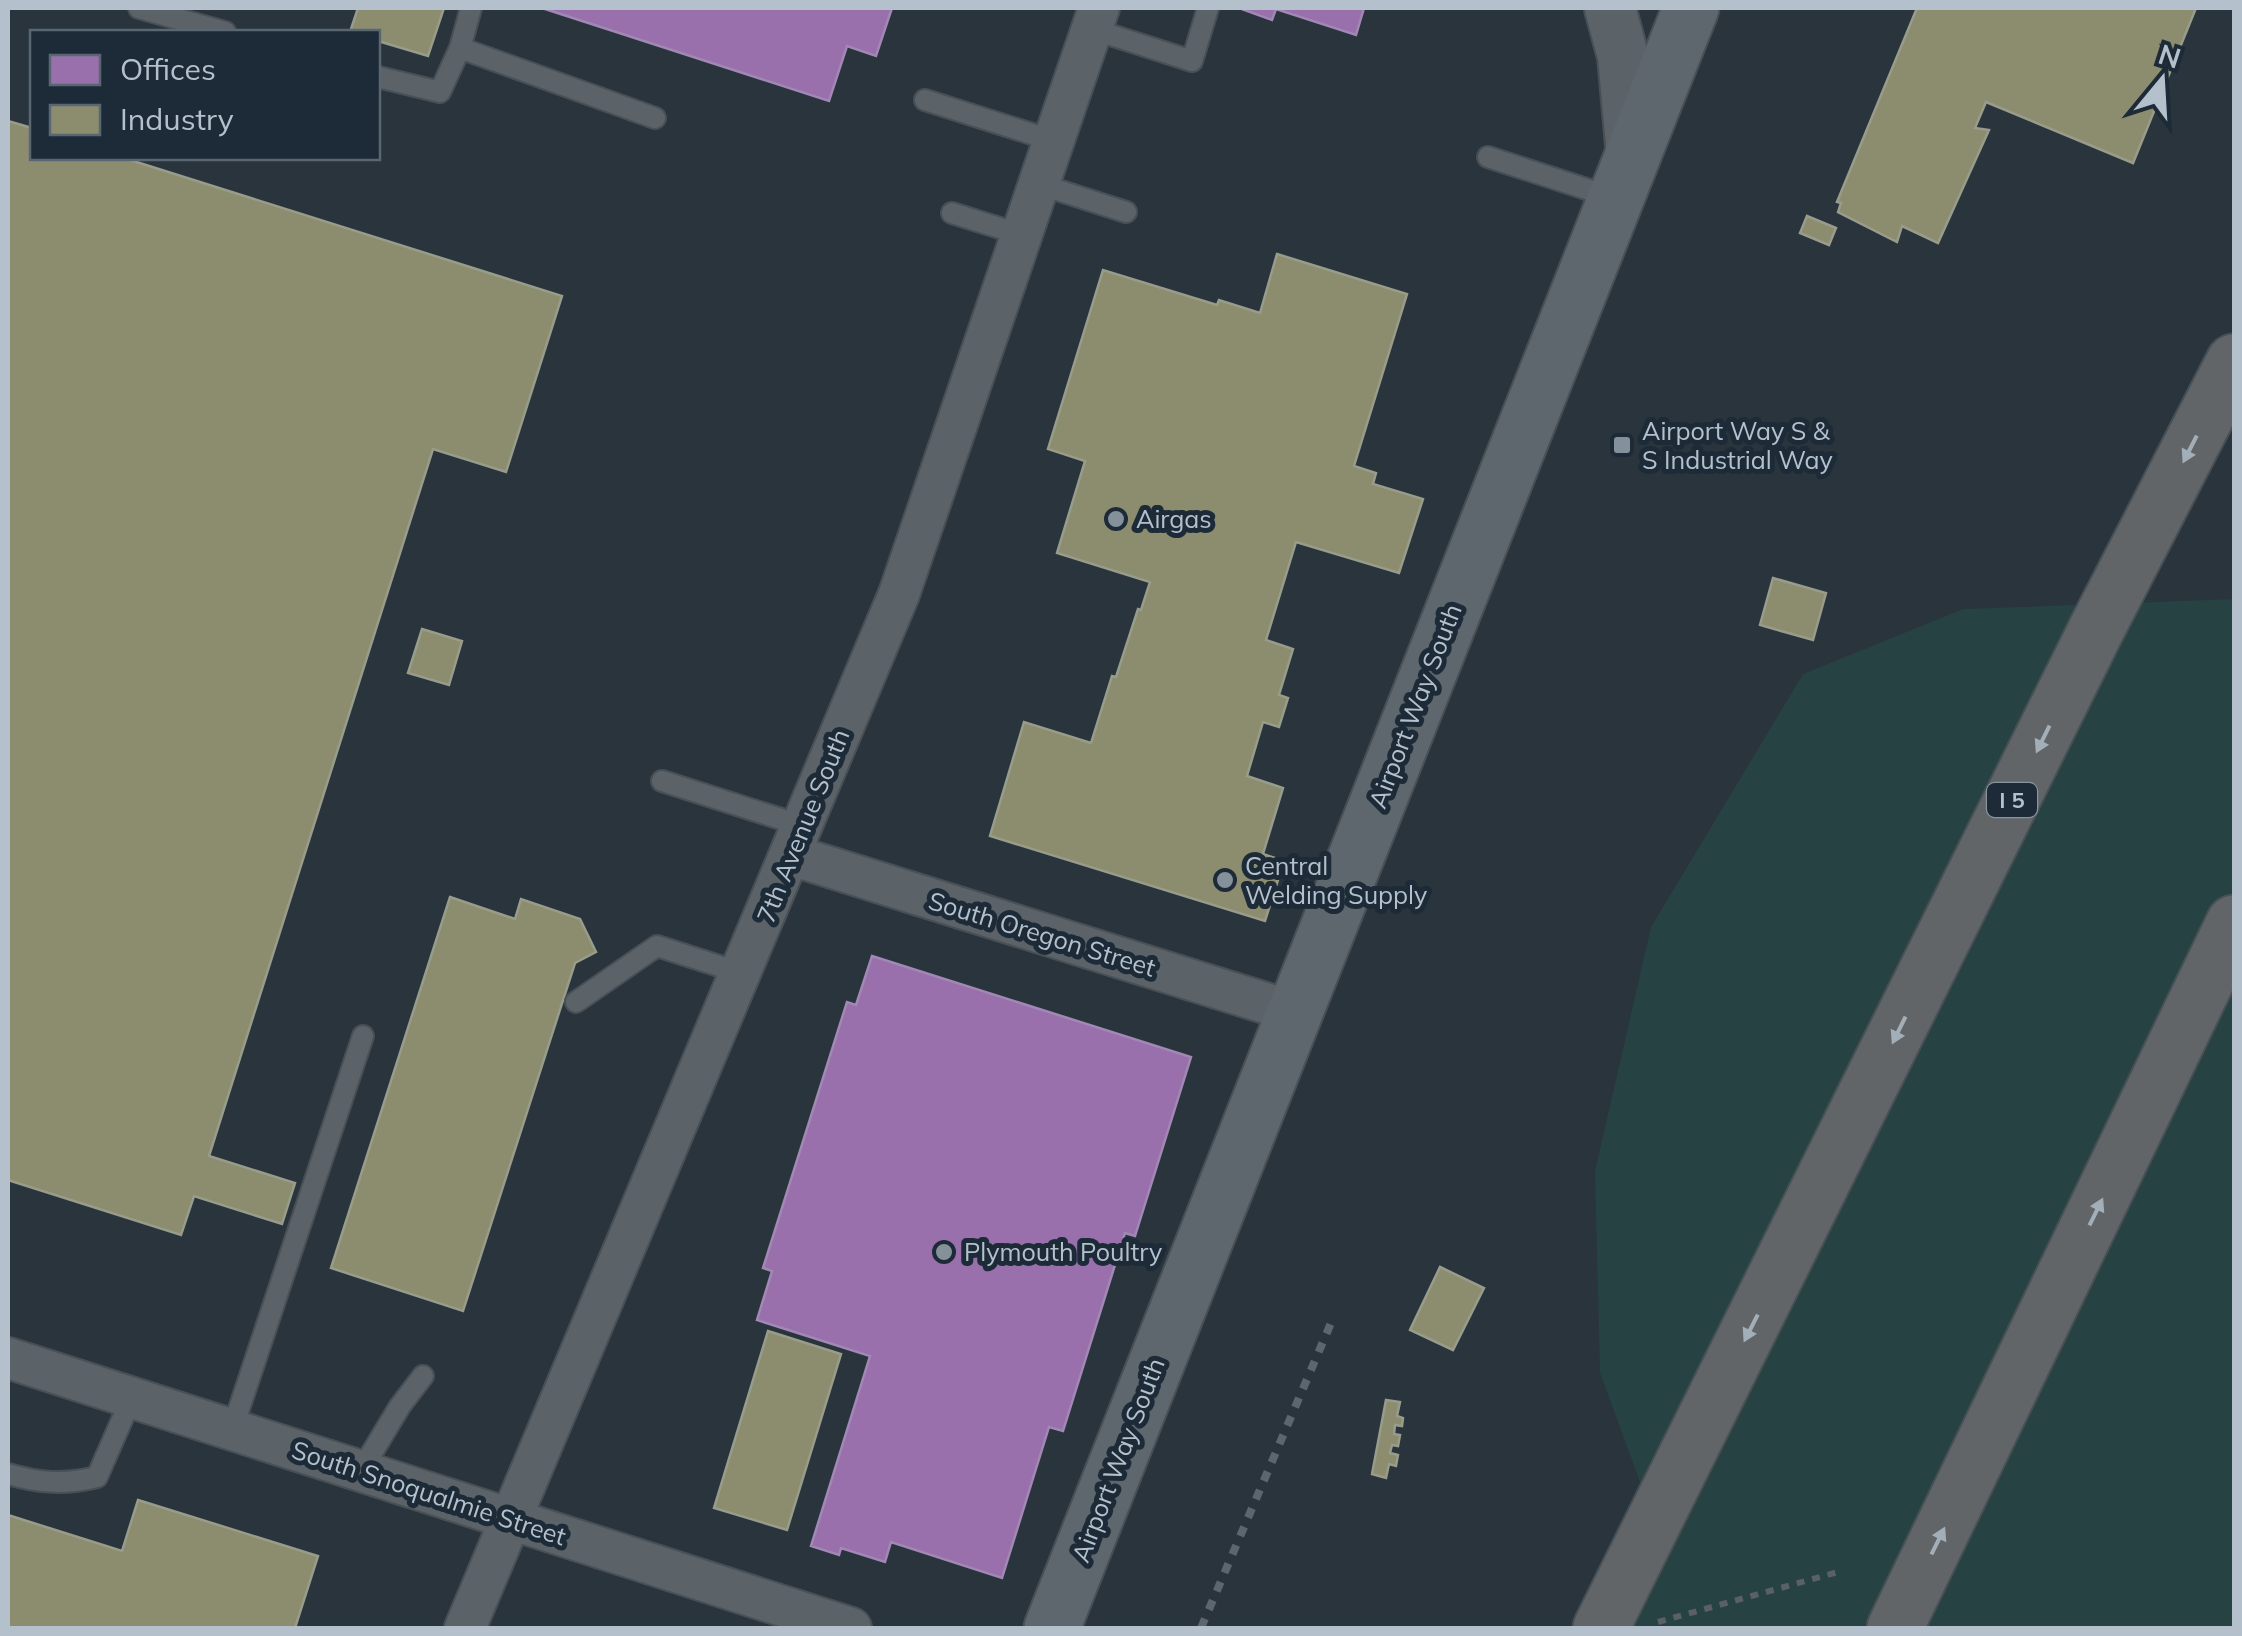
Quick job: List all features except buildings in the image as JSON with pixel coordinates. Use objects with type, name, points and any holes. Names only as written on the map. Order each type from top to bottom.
[{"type":"highway","name":"I 5","points":[[1626,1626],[1795,1241],[2096,630],[2234,362]]},
{"type":"highway","points":[[1895,1628],[2234,923]]},
{"type":"main road","name":"Airport Way South","points":[[1052,1628],[1691,8]]},
{"type":"street","points":[[1610,8],[1622,56],[1623,177]]},
{"type":"street","name":"7th Avenue South","points":[[464,1628],[899,594],[1096,18]]},
{"type":"street","name":"South Oregon Street","points":[[797,841],[1294,1012]]},
{"type":"street","name":"South Snoqualmie Street","points":[[8,1358],[850,1628]]},
{"type":"lane","points":[[140,8],[218,30]]},
{"type":"lane","points":[[380,77],[440,92],[460,48],[471,8]]},
{"type":"lane","points":[[1096,18],[1192,61],[1208,8]]},
{"type":"lane","points":[[460,48],[655,118]]},
{"type":"lane","points":[[925,100],[1054,141]]},
{"type":"lane","points":[[1488,157],[1623,177]]},
{"type":"lane","points":[[1039,184],[1126,212]]},
{"type":"lane","points":[[952,214],[1022,235]]},
{"type":"lane","points":[[662,782],[797,841]]},
{"type":"lane","points":[[576,1002],[656,946],[742,973]]},
{"type":"lane","points":[[232,1430],[363,1036]]},
{"type":"lane","points":[[361,1472],[422,1376]]},
{"type":"lane","points":[[8,1474],[34,1482],[72,1484],[97,1476],[132,1398]]},
{"type":"path","points":[[1626,1626],[1838,1572]]},
{"type":"green space","points":[[2234,599],[2234,1628],[1626,1628],[1664,1547],[1600,1373],[1595,1171],[1651,927],[1803,674],[1963,609]]},
{"type":"railway","points":[[1201,1628],[1331,1323]]},
{"type":"place","name":"Airport Way S & S Industrial Way","points":[[1622,445]]},
{"type":"place","name":"Airgas","points":[[1116,519]]},
{"type":"place","name":"Central Welding Supply","points":[[1225,880]]},
{"type":"place","name":"Plymouth Poultry","points":[[944,1252]]}]
